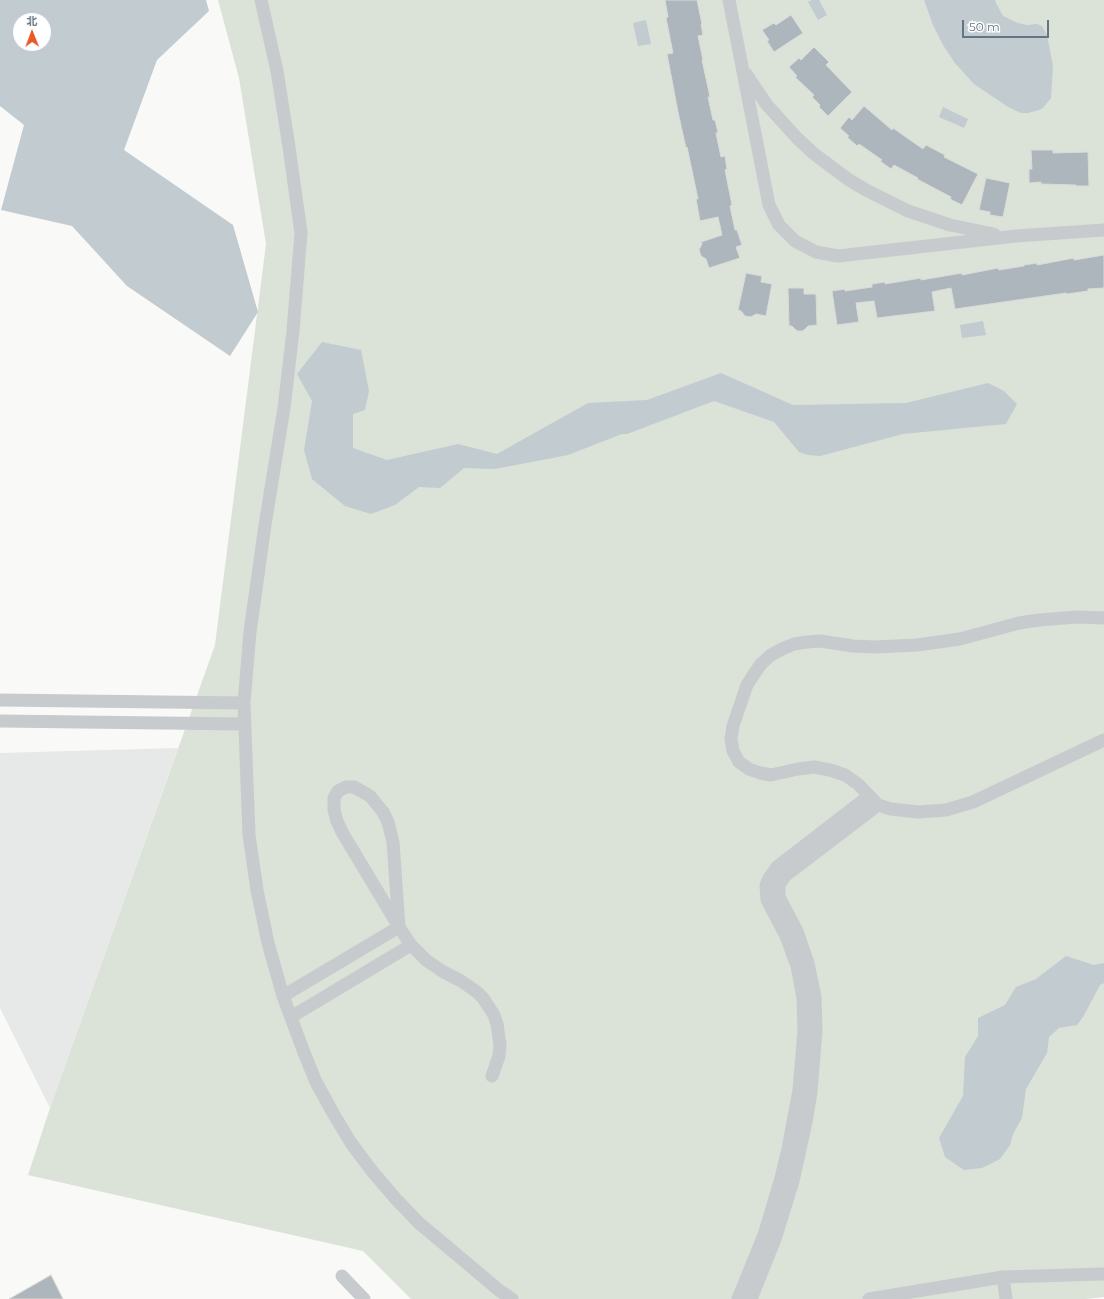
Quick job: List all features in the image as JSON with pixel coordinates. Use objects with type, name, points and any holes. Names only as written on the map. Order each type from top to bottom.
[{"type":"street","points":[[261,0],[290,147],[301,233],[293,331],[284,408],[265,524],[250,632],[244,703],[250,835],[257,890],[268,943],[283,996],[311,1069],[333,1113],[351,1143],[372,1171],[419,1223],[500,1291],[512,1299]]},
{"type":"street","points":[[729,0],[769,205],[780,225],[796,241],[816,252],[838,256],[1016,236],[1104,230]]},
{"type":"street","points":[[742,68],[767,105],[797,138],[849,180],[888,202],[929,218],[972,230],[1016,236]]},
{"type":"street","points":[[1104,618],[1077,617],[1038,620],[1020,623],[960,639],[917,645],[875,647],[854,646],[820,641],[794,644],[771,655],[761,664],[754,674],[748,685],[733,726],[731,738],[733,751],[739,762],[760,774],[771,775],[814,767],[830,770],[845,776],[854,782],[874,801],[891,809],[918,812],[959,807],[985,797],[1104,740]]},
{"type":"street","points":[[0,700],[244,703]]},
{"type":"street","points":[[0,721],[244,724]]},
{"type":"street","points":[[0,729],[22,721]]},
{"type":"street","points":[[399,927],[393,842],[388,822],[377,804],[370,796],[354,787],[346,787],[338,791],[334,798],[334,810],[337,821],[399,927],[411,945],[426,960],[442,972],[461,981],[477,992],[494,1014],[500,1045],[499,1056],[492,1076]]},
{"type":"street","points":[[738,1299],[764,1235],[790,1142],[799,1090],[804,1031],[803,998],[796,966],[786,936],[767,900],[766,885],[777,867],[874,801]]},
{"type":"street","points":[[751,1299],[775,1239],[793,1181],[807,1114],[816,1039],[815,997],[808,963],[797,931],[779,897],[778,887],[786,875],[874,801]]},
{"type":"street","points":[[283,996],[399,927]]},
{"type":"street","points":[[291,1017],[411,945]]},
{"type":"street","points":[[869,1299],[1003,1277],[1104,1274]]},
{"type":"street","points":[[342,1276],[364,1299]]},
{"type":"street","points":[[1003,1277],[1006,1299]]},
{"type":"shaded area","points":[[0,0],[206,0],[209,11],[157,60],[124,150],[233,225],[258,312],[230,356],[127,286],[72,226],[1,210],[24,125],[0,106]]},
{"type":"shaded area","points":[[218,0],[1104,0],[1104,1297],[1086,1299],[411,1299],[363,1251],[28,1175],[50,1108],[215,645],[266,244],[239,78]]},
{"type":"shaded area","points":[[812,0],[819,0],[827,15],[818,20],[808,2]]},
{"type":"shaded area","points":[[924,0],[995,0],[1003,16],[1018,23],[1027,25],[1037,24],[1042,26],[1047,35],[1053,66],[1051,98],[1042,109],[1028,113],[1021,113],[1008,107],[974,84],[955,63],[943,45],[933,25]]},
{"type":"shaded area","points":[[646,20],[651,44],[638,46],[633,23]]},
{"type":"shaded area","points":[[943,107],[968,119],[964,128],[939,117]]},
{"type":"shaded area","points":[[983,321],[986,335],[962,338],[960,325]]},
{"type":"shaded area","points":[[322,342],[361,350],[369,391],[365,410],[353,414],[353,448],[387,460],[458,444],[497,454],[588,403],[647,400],[721,373],[793,405],[906,403],[988,383],[1004,391],[1017,404],[1006,424],[903,434],[820,456],[808,455],[799,452],[774,422],[714,401],[568,455],[495,469],[464,468],[440,488],[419,487],[395,505],[371,514],[345,506],[312,479],[304,450],[312,401],[297,374]]},
{"type":"shaded area","points":[[178,748],[50,1108],[0,1008],[0,753]]},
{"type":"shaded area","points":[[1066,956],[1094,965],[1104,963],[1104,983],[1100,985],[1083,1017],[1077,1025],[1059,1028],[1049,1037],[1047,1053],[1026,1089],[1022,1118],[1013,1134],[1010,1145],[1000,1159],[982,1168],[964,1170],[945,1157],[939,1138],[963,1096],[965,1057],[978,1036],[978,1018],[1005,1005],[1016,987],[1036,979]]},
{"type":"building","points":[[665,0],[697,0],[703,35],[698,36],[710,97],[708,97],[713,120],[715,120],[718,132],[716,133],[721,157],[725,156],[727,169],[725,170],[735,230],[737,230],[742,245],[736,247],[740,258],[709,268],[706,259],[701,256],[699,250],[702,244],[701,242],[722,235],[718,217],[700,221],[696,199],[698,199],[678,112],[667,54],[673,53],[666,18],[668,17]]},
{"type":"building","points":[[791,15],[803,33],[774,52],[767,41],[769,40],[762,30],[774,23],[776,25]]},
{"type":"building","points":[[814,47],[829,62],[826,65],[852,92],[828,116],[812,97],[814,95],[795,77],[797,76],[789,67],[799,58],[801,60]]},
{"type":"building","points":[[864,106],[892,130],[893,128],[923,149],[926,145],[945,155],[944,157],[978,174],[962,205],[950,199],[951,197],[894,165],[891,169],[880,161],[882,160],[859,144],[857,146],[847,137],[849,136],[840,128],[849,117],[852,120]]},
{"type":"building","points":[[1031,150],[1053,150],[1053,153],[1088,152],[1089,186],[1041,184],[1041,182],[1029,183],[1029,169],[1032,169]]},
{"type":"building","points":[[986,178],[1010,183],[1003,217],[990,215],[990,212],[979,210]]},
{"type":"building","points":[[1104,255],[1104,288],[1088,289],[1088,291],[955,309],[951,288],[932,292],[935,311],[877,318],[874,301],[856,303],[859,322],[837,325],[832,291],[845,289],[845,291],[872,287],[872,284],[885,282],[885,284],[921,278],[921,280],[962,273],[962,275],[998,268],[999,270],[1037,263],[1037,265],[1074,258],[1074,260]]},
{"type":"building","points":[[746,273],[762,276],[761,282],[772,284],[766,316],[756,314],[751,317],[745,316],[738,310]]},
{"type":"building","points":[[788,288],[804,288],[804,294],[816,294],[817,325],[808,326],[803,331],[797,331],[792,326],[789,326]]},
{"type":"building","points":[[51,1275],[63,1299],[9,1299]]}]
